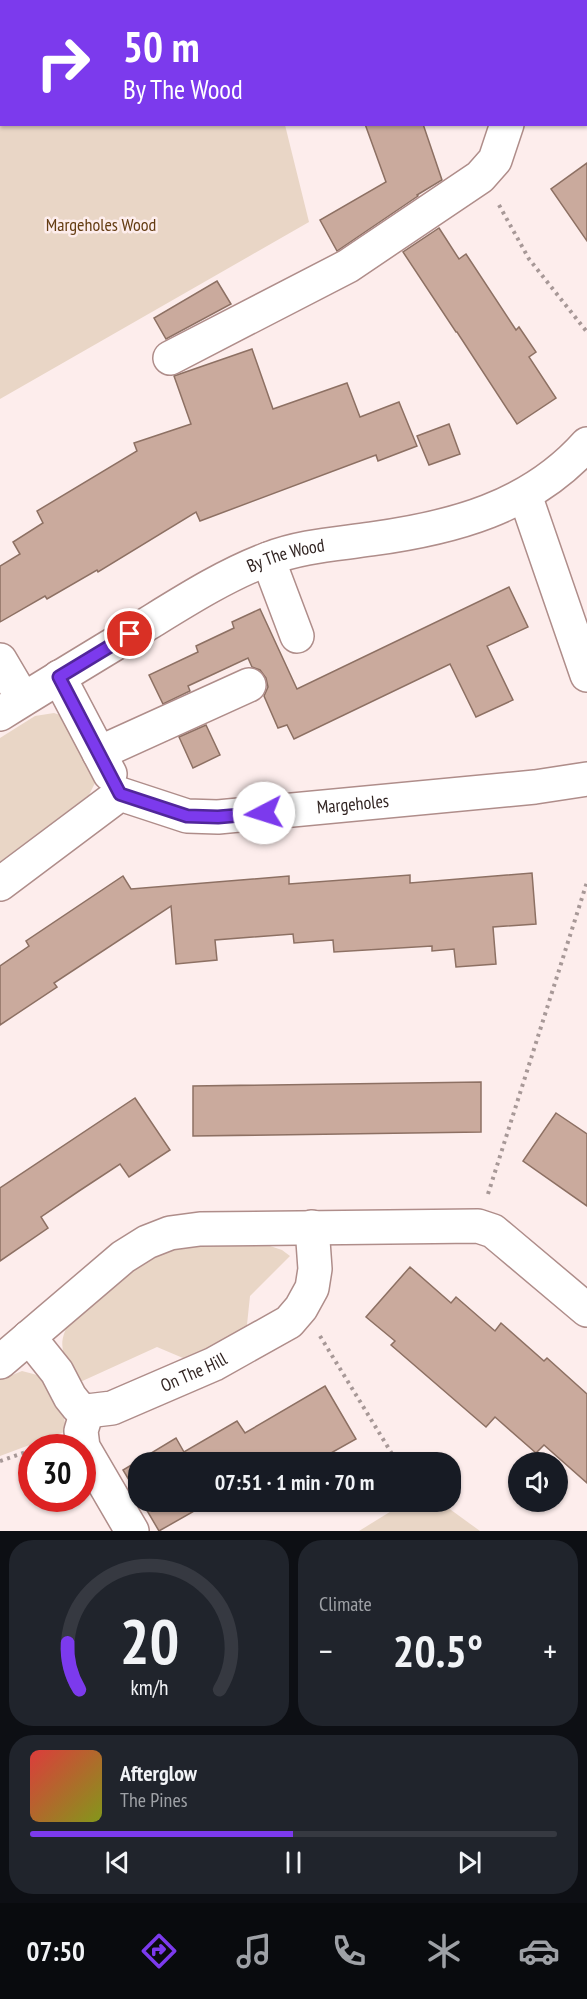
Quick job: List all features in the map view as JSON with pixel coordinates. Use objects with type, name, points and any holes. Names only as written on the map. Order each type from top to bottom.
[{"type":"street","points":[[170,358],[348,266],[480,177],[495,160],[506,126]]},
{"type":"street","name":"By The Wood","points":[[12,707],[183,602],[268,559],[303,548],[434,530],[470,519],[525,495],[558,472],[587,444]]},
{"type":"street","points":[[525,495],[587,675]]},
{"type":"street","points":[[268,559],[297,636]]},
{"type":"street","points":[[0,660],[12,707]]},
{"type":"street","points":[[0,884],[120,794],[59,677]]},
{"type":"street","points":[[99,753],[249,685]]},
{"type":"street","name":"Margeholes","points":[[120,794],[187,816],[218,817],[523,788],[587,779]]},
{"type":"street","points":[[0,1362],[123,1257],[147,1242],[170,1233],[200,1229],[478,1226],[492,1231],[505,1241],[587,1310]]},
{"type":"street","name":"On The Hill","points":[[87,1411],[112,1408],[214,1364],[289,1322],[301,1308],[312,1288],[315,1269],[312,1227]]},
{"type":"street","points":[[29,1337],[57,1372],[70,1397],[78,1407],[87,1411],[81,1431],[83,1447],[132,1531]]},
{"type":"path","points":[[485,171],[501,209],[529,259],[587,332]]},
{"type":"path","points":[[478,1226],[587,882]]},
{"type":"path","points":[[301,1308],[391,1452]]},
{"type":"path","points":[[0,1461],[18,1455]]},
{"type":"green space","name":"Margeholes Wood","points":[[0,126],[285,126],[309,222],[0,399]]},
{"type":"green space","points":[[54,713],[72,719],[97,763],[95,783],[89,795],[0,862],[0,738],[35,716]]},
{"type":"green space","points":[[264,1244],[282,1250],[290,1256],[250,1296],[246,1334],[190,1361],[157,1347],[78,1383],[66,1360],[62,1346],[65,1330],[70,1321],[129,1271],[169,1249],[186,1245]]},
{"type":"green space","points":[[22,1371],[41,1376],[63,1414],[67,1431],[59,1434],[18,1434],[18,1449],[0,1456],[0,1380]]},
{"type":"green space","points":[[390,1512],[454,1512],[480,1531],[359,1531]]},
{"type":"building","points":[[366,126],[424,126],[442,180],[337,251],[320,220],[386,182]]},
{"type":"building","points":[[587,163],[587,241],[551,189]]},
{"type":"building","points":[[439,228],[459,259],[466,254],[516,330],[519,327],[536,352],[529,357],[556,398],[517,424],[403,252]]},
{"type":"building","points":[[217,281],[231,304],[166,339],[154,318]]},
{"type":"building","points":[[252,349],[273,409],[347,383],[360,417],[399,402],[417,446],[378,461],[376,455],[200,521],[196,512],[98,572],[97,570],[47,599],[45,596],[0,622],[0,566],[20,554],[13,542],[43,523],[37,511],[137,451],[134,443],[191,424],[174,376]]},
{"type":"building","points":[[449,424],[460,454],[429,465],[417,436]]},
{"type":"building","points":[[509,587],[528,627],[487,646],[513,700],[476,717],[450,664],[294,739],[287,725],[278,728],[264,696],[268,687],[266,678],[260,670],[252,667],[248,658],[188,686],[190,691],[163,704],[149,675],[198,652],[196,646],[234,628],[232,622],[260,609],[297,689]]},
{"type":"building","points":[[206,725],[220,755],[193,768],[179,737]]},
{"type":"building","points":[[532,873],[536,924],[493,927],[496,964],[456,967],[454,949],[432,951],[432,946],[334,952],[333,940],[294,943],[293,934],[215,940],[217,960],[176,964],[171,906],[54,983],[57,987],[0,1025],[0,966],[29,946],[26,941],[123,876],[131,889],[289,876],[289,884],[410,875],[410,883]]},
{"type":"building","points":[[481,1082],[481,1132],[193,1136],[193,1086]]},
{"type":"building","points":[[135,1098],[170,1150],[129,1177],[120,1164],[41,1217],[48,1228],[0,1261],[0,1188]]},
{"type":"building","points":[[556,1113],[587,1134],[587,1206],[523,1161]]},
{"type":"building","points":[[410,1267],[451,1303],[456,1297],[495,1331],[501,1323],[544,1361],[547,1358],[587,1394],[587,1483],[568,1466],[568,1452],[552,1452],[544,1445],[535,1452],[495,1417],[486,1427],[391,1345],[395,1341],[366,1317]]},
{"type":"building","points":[[325,1386],[356,1439],[333,1452],[184,1452],[237,1421],[245,1433]]},
{"type":"building","points":[[176,1438],[184,1452],[153,1452]]},
{"type":"building","points":[[128,1467],[128,1478],[123,1470]]},
{"type":"building","points":[[148,1512],[192,1512],[159,1531]]},
{"type":"route","points":[[130,634],[59,677],[120,794],[187,816],[218,817],[264,813]]}]
